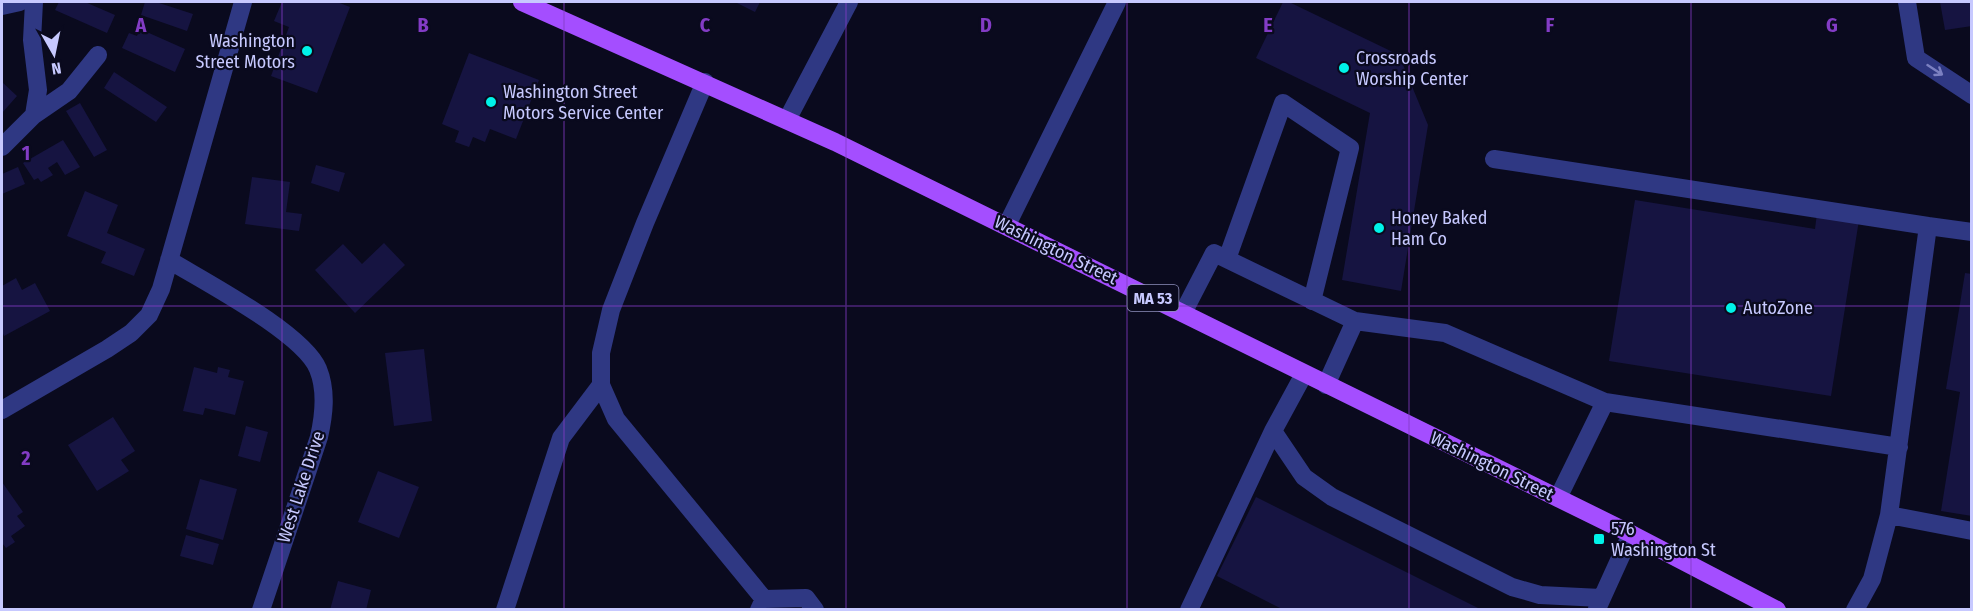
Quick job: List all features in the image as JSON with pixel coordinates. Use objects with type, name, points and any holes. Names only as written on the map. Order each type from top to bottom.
[{"type":"main road","name":"Washington Street","points":[[522,2],[705,82],[1007,225],[1326,385],[1631,534],[1752,604],[1777,609]]},
{"type":"street","points":[[2,6],[20,2]]},
{"type":"street","points":[[34,2],[32,40],[38,90],[34,115]]},
{"type":"street","points":[[2,410],[107,349],[131,333],[149,315],[161,289],[243,2]]},
{"type":"street","points":[[787,120],[849,2]]},
{"type":"street","points":[[1007,225],[1116,2]]},
{"type":"street","points":[[1906,2],[1916,58],[1971,94]]},
{"type":"street","points":[[2,147],[34,115],[69,91],[98,55]]},
{"type":"street","points":[[705,82],[611,310],[601,353],[601,385],[616,419],[762,604],[806,598],[815,609]]},
{"type":"street","points":[[1227,259],[1282,103],[1350,148],[1312,300]]},
{"type":"street","points":[[1494,159],[1971,232]]},
{"type":"street","points":[[1856,609],[1872,579],[1889,515],[1928,226]]},
{"type":"street","points":[[1183,313],[1214,253],[1355,321],[1445,333],[1605,402],[1899,447]]},
{"type":"street","name":"West Lake Drive","points":[[169,260],[281,328],[310,355],[318,369],[325,415],[261,609]]},
{"type":"street","points":[[1326,385],[1355,321]]},
{"type":"street","points":[[1189,609],[1273,431],[1304,374]]},
{"type":"street","points":[[505,609],[561,438],[601,385]]},
{"type":"street","points":[[1557,498],[1605,402]]},
{"type":"street","points":[[1273,431],[1304,477],[1332,497],[1512,587],[1539,595],[1599,604],[1631,534]]},
{"type":"street","points":[[1889,515],[1971,531]]},
{"type":"building","points":[[59,2],[85,2],[115,15],[107,33],[55,10]]},
{"type":"building","points":[[145,2],[156,2],[193,14],[187,31],[141,15]]},
{"type":"building","name":"Washington Street Motors","points":[[282,2],[337,2],[350,7],[317,93],[271,76],[289,27],[274,21]]},
{"type":"building","points":[[735,2],[760,2],[755,12]]},
{"type":"building","points":[[1283,2],[1289,2],[1399,55],[1428,125],[1401,291],[1342,280],[1370,113],[1256,58]]},
{"type":"building","points":[[1940,2],[1972,2],[1972,26],[1945,30]]},
{"type":"building","points":[[140,29],[185,49],[175,72],[122,48],[129,33],[137,36]]},
{"type":"building","name":"Washington Street Motors Service Center","points":[[469,53],[539,80],[516,139],[490,129],[485,142],[473,137],[469,147],[455,142],[459,131],[442,124]]},
{"type":"building","points":[[114,72],[167,107],[156,122],[104,88]]},
{"type":"building","points":[[2,82],[17,96],[2,113]]},
{"type":"building","points":[[80,103],[107,150],[94,157],[66,111]]},
{"type":"building","points":[[63,140],[80,167],[65,175],[57,162],[48,168],[53,175],[41,182],[38,178],[34,180],[23,163]]},
{"type":"building","points":[[316,165],[345,173],[339,192],[311,183]]},
{"type":"building","points":[[18,167],[25,184],[2,194],[2,174]]},
{"type":"building","points":[[252,177],[290,182],[286,212],[302,214],[299,231],[245,224]]},
{"type":"building","points":[[85,191],[118,205],[107,233],[145,249],[134,276],[101,263],[106,252],[67,236]]},
{"type":"building","name":"AutoZone","points":[[1635,200],[1815,229],[1817,213],[1859,220],[1831,396],[1609,361]]},
{"type":"building","points":[[384,243],[405,265],[355,313],[315,270],[343,244],[362,264]]},
{"type":"building","points":[[1965,273],[1972,274],[1972,516],[1941,511],[1960,392],[1946,389]]},
{"type":"building","points":[[16,278],[22,290],[35,283],[50,311],[4,336],[2,286]]},
{"type":"building","points":[[424,349],[432,421],[394,426],[385,353]]},
{"type":"building","points":[[194,367],[217,373],[218,367],[230,370],[228,377],[244,381],[235,415],[205,408],[203,415],[183,411]]},
{"type":"building","points":[[113,417],[135,451],[121,460],[129,471],[97,491],[68,445]]},
{"type":"building","points":[[246,426],[268,432],[260,462],[238,456]]},
{"type":"building","points":[[378,471],[419,487],[399,538],[358,522]]},
{"type":"building","points":[[200,479],[237,489],[223,540],[186,529]]},
{"type":"building","points":[[2,482],[23,512],[17,516],[25,526],[11,536],[15,542],[6,548],[2,543]]},
{"type":"building","points":[[1256,497],[1482,610],[1284,610],[1217,576]]},
{"type":"building","points":[[186,535],[219,544],[213,565],[180,556]]},
{"type":"building","points":[[338,581],[371,590],[366,610],[330,610]]},
{"type":"place","name":"Washington Street Motors","points":[[307,51]]},
{"type":"place","name":"Crossroads Worship Center","points":[[1344,68]]},
{"type":"place","name":"Washington Street Motors Service Center","points":[[491,102]]},
{"type":"place","name":"Honey Baked Ham Co","points":[[1379,228]]},
{"type":"place","name":"AutoZone","points":[[1731,308]]},
{"type":"place","name":"576 Washington St","points":[[1599,539]]}]
